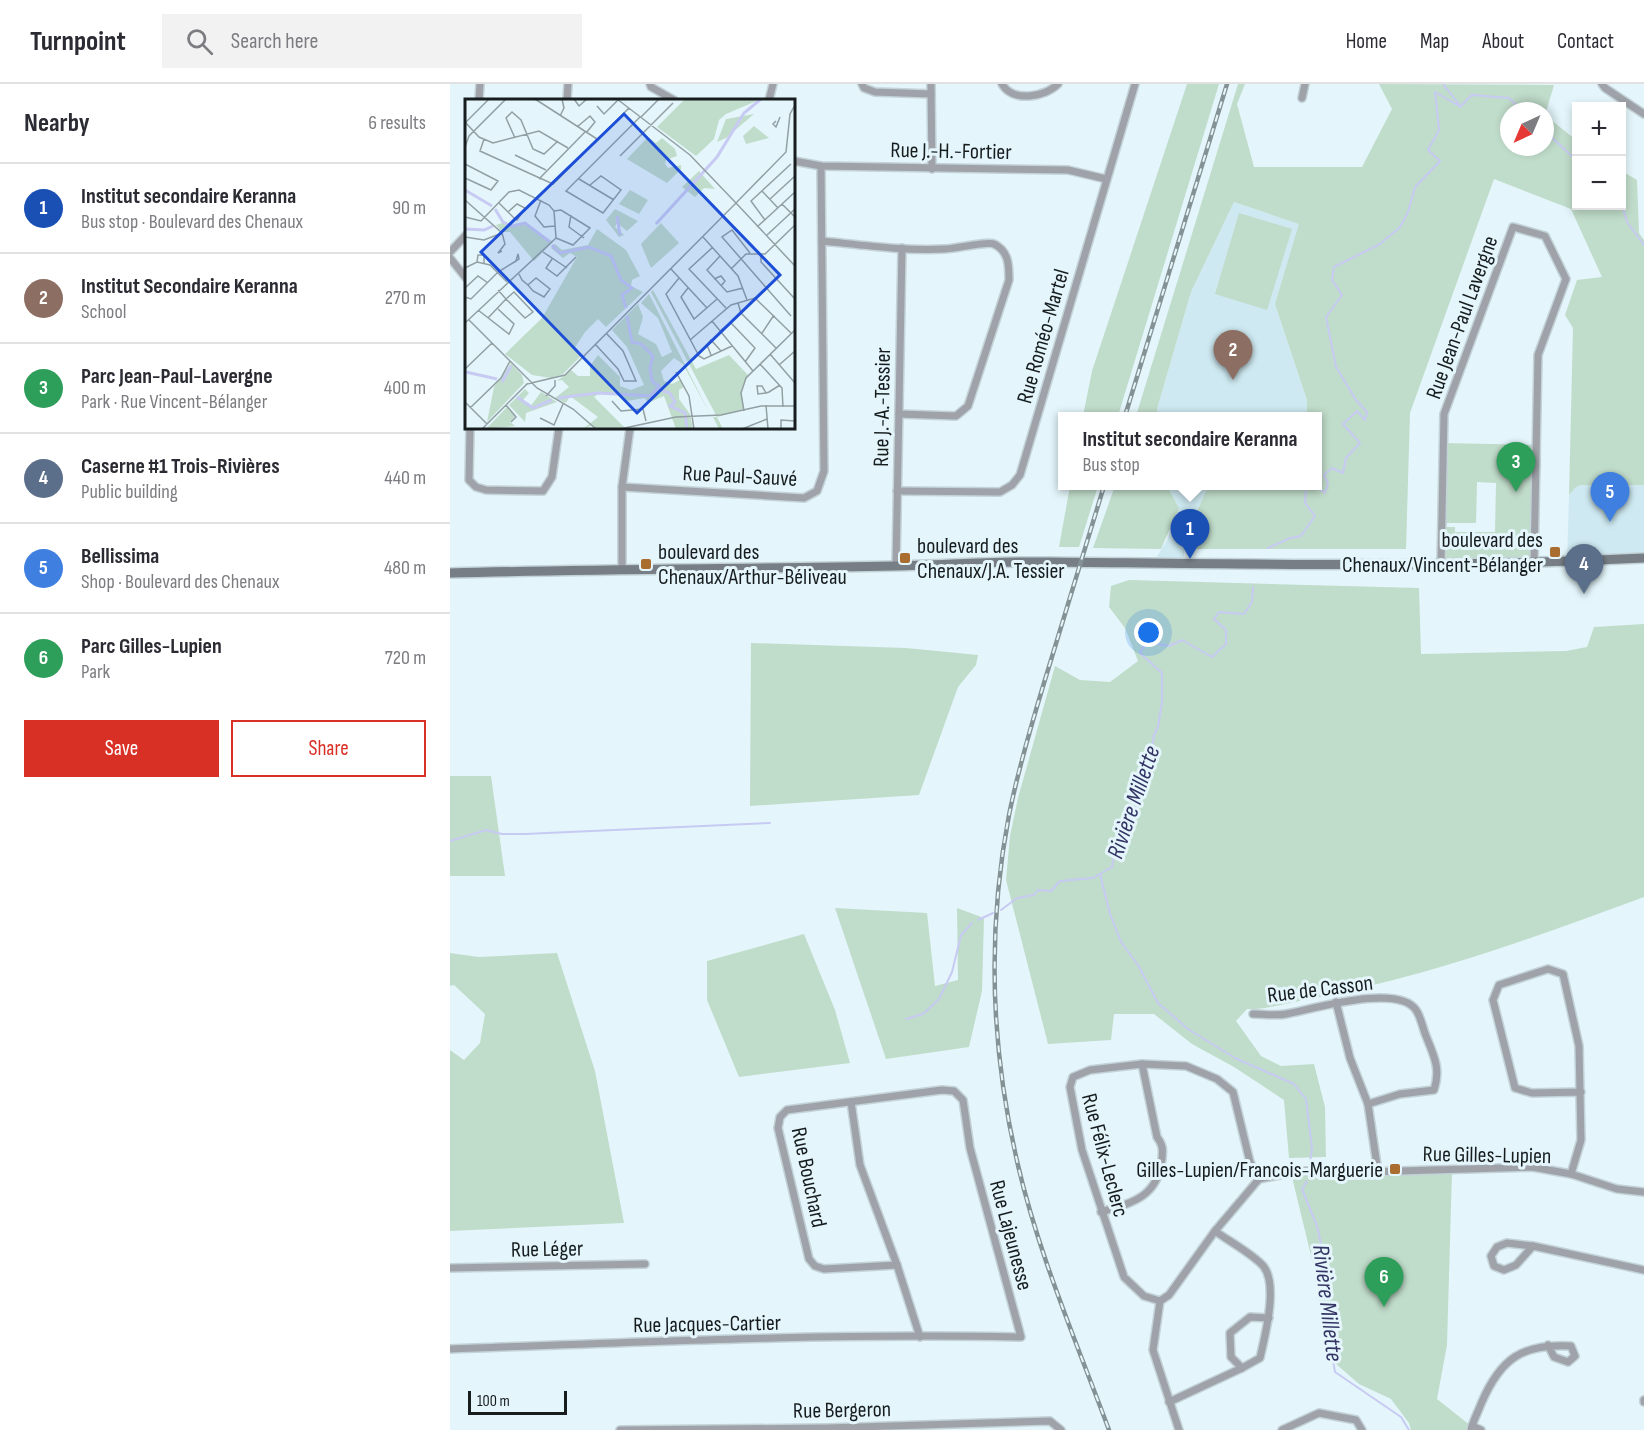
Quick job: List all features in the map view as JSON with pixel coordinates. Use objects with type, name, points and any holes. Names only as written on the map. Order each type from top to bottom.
[{"type":"main road","points":[[450,573],[1041,562],[1534,563],[1644,558]]},
{"type":"street","points":[[567,99],[568,84]]},
{"type":"street","points":[[650,84],[651,87],[672,99]]},
{"type":"street","points":[[769,99],[773,84]]},
{"type":"street","points":[[862,84],[864,88],[875,92],[931,94]]},
{"type":"street","points":[[931,84],[932,169]]},
{"type":"street","points":[[1002,84],[1006,90],[1017,95],[1038,96],[1058,84]]},
{"type":"street","name":"Rue Roméo-Martel","points":[[897,491],[1000,492],[1007,489],[1020,475],[1135,84]]},
{"type":"street","points":[[1302,98],[1305,84]]},
{"type":"street","points":[[1602,84],[1644,114]]},
{"type":"street","name":"Rue J.-H.-Fortier","points":[[795,161],[821,166],[1068,170],[1106,179]]},
{"type":"street","name":"Rue Paul-Sauvé","points":[[622,487],[804,498],[817,491],[824,471],[821,166]]},
{"type":"street","name":"Rue Jean-Paul Lavergne","points":[[1441,564],[1444,414],[1513,227],[1545,237],[1566,279],[1538,355],[1534,563]]},
{"type":"street","points":[[450,252],[465,236]]},
{"type":"street","points":[[822,241],[944,249],[990,242],[1002,248],[1009,264],[1009,280],[970,401],[965,410],[950,417],[899,414]]},
{"type":"street","name":"Rue J.-A.-Tessier","points":[[896,566],[902,248]]},
{"type":"street","points":[[450,258],[465,277]]},
{"type":"street","points":[[470,429],[470,480],[476,488],[543,491],[552,477],[559,429]]},
{"type":"street","points":[[622,569],[622,487],[630,429]]},
{"type":"street","points":[[1571,1174],[1581,1140],[1581,1092],[1579,1046],[1563,974],[1548,969],[1499,985],[1493,1000],[1515,1088],[1533,1093],[1581,1092]]},
{"type":"street","name":"Rue de Casson","points":[[1254,1014],[1283,1014],[1336,1002],[1383,998],[1400,1000],[1416,1009],[1435,1060],[1438,1077],[1434,1090],[1400,1094],[1368,1104]]},
{"type":"street","points":[[1336,1002],[1350,1058],[1368,1104],[1378,1172]]},
{"type":"street","points":[[1101,1212],[1134,1202],[1148,1193],[1161,1171],[1163,1145],[1157,1137],[1142,1064]]},
{"type":"street","name":"Rue Félix-Leclerc","points":[[1160,1300],[1143,1296],[1124,1277],[1082,1150],[1070,1087],[1073,1077],[1090,1070],[1142,1064],[1186,1066],[1217,1079],[1233,1092],[1250,1162],[1259,1179]]},
{"type":"street","name":"Rue Bouchard","points":[[897,1265],[824,1269],[815,1266],[809,1259],[778,1128],[780,1116],[787,1110],[942,1090],[954,1091]]},
{"type":"street","name":"Rue Lajeunesse","points":[[954,1091],[963,1100],[970,1148],[1021,1337],[965,1336]]},
{"type":"street","points":[[851,1102],[860,1165],[897,1265],[920,1337]]},
{"type":"street","name":"Rue Gilles-Lupien","points":[[1259,1179],[1301,1171],[1378,1172],[1532,1167],[1571,1174],[1617,1190],[1644,1192]]},
{"type":"street","points":[[1179,1430],[1153,1350],[1160,1300],[1169,1295],[1215,1231],[1259,1179]]},
{"type":"street","points":[[1169,1402],[1260,1358],[1269,1318],[1269,1275],[1263,1265],[1215,1231]]},
{"type":"street","points":[[1533,1246],[1516,1265],[1504,1270],[1494,1266],[1491,1257],[1497,1247],[1507,1243],[1533,1246],[1644,1270]]},
{"type":"street","name":"Rue Léger","points":[[450,1268],[645,1264]]},
{"type":"street","points":[[1242,1368],[1231,1357],[1230,1333],[1250,1317],[1269,1318]]},
{"type":"street","name":"Rue Jacques-Cartier","points":[[450,1349],[683,1341],[965,1336]]},
{"type":"street","points":[[1481,1430],[1471,1428],[1488,1387],[1507,1361],[1531,1348],[1548,1345]]},
{"type":"street","points":[[1282,1430],[1319,1413],[1356,1420],[1362,1430]]},
{"type":"street","name":"Rue Bergeron","points":[[621,1430],[827,1428],[1050,1421],[1061,1430]]},
{"type":"shaded area","points":[[1234,202],[1300,224],[1275,304],[1307,400],[1307,412],[1157,412],[1191,292]]},
{"type":"shaded area","points":[[1580,485],[1644,485],[1644,558],[1567,562],[1569,495]]},
{"type":"shaded area","points":[[1169,490],[1206,490],[1184,542],[1184,561],[1155,560],[1167,540],[1179,508]]},
{"type":"green space","points":[[1187,84],[1219,84],[1119,412],[1084,412],[1092,371]]},
{"type":"green space","points":[[1238,84],[1245,84],[1237,104],[1254,167],[1362,167],[1392,109],[1379,84],[1554,85],[1549,102],[1500,102],[1500,156],[1554,156],[1554,122],[1572,137],[1572,210],[1626,210],[1626,173],[1637,180],[1639,233],[1644,240],[1644,485],[1580,485],[1569,495],[1573,328],[1565,315],[1577,280],[1602,277],[1571,209],[1494,179],[1410,413],[1406,549],[1184,549],[1184,542],[1206,490],[1322,490],[1322,412],[1307,412],[1307,400],[1275,304],[1299,224],[1234,202],[1191,292],[1157,412],[1137,412]]},
{"type":"green space","points":[[1239,213],[1292,229],[1267,310],[1215,294]]},
{"type":"green space","points":[[1444,443],[1537,445],[1534,563],[1441,564],[1442,527],[1455,527],[1455,532],[1495,532],[1496,483],[1477,482],[1476,523],[1442,523]]},
{"type":"green space","points":[[1069,490],[1097,490],[1079,547],[1059,547]]},
{"type":"green space","points":[[1114,490],[1169,490],[1179,508],[1161,549],[1093,548]]},
{"type":"green space","points":[[1129,580],[1419,588],[1421,654],[1566,651],[1587,647],[1594,627],[1644,624],[1644,897],[1522,941],[1399,979],[1272,1007],[1247,1009],[1236,1021],[1261,1056],[1281,1066],[1314,1064],[1325,1107],[1326,1157],[1289,1158],[1284,1100],[1234,1067],[1192,1044],[1154,1014],[1114,1014],[1111,1040],[1048,1044],[1006,880],[1010,836],[1018,798],[1055,666],[1080,680],[1110,682],[1138,661],[1125,628],[1109,607],[1111,586]]},
{"type":"green space","points":[[751,643],[906,648],[978,655],[976,665],[958,687],[919,795],[750,806]]},
{"type":"green space","points":[[450,776],[491,776],[505,876],[450,876]]},
{"type":"green space","points":[[835,908],[927,913],[935,986],[958,980],[957,908],[984,918],[982,991],[969,1047],[886,1059]]},
{"type":"green space","points":[[804,934],[835,1010],[850,1063],[739,1077],[707,1000],[707,961]]},
{"type":"green space","points":[[450,953],[479,957],[557,953],[595,1071],[624,1223],[450,1231],[450,1050],[464,1060],[480,1043],[485,1014],[454,985],[450,986]]},
{"type":"green space","points":[[1452,1171],[1447,1345],[1437,1399],[1471,1426],[1471,1430],[1411,1430],[1409,1423],[1391,1399],[1359,1384],[1328,1357],[1314,1268],[1291,1173]]},
{"type":"waterway","name":"Rivière Millette","points":[[1321,490],[1325,493],[1328,483],[1324,475],[1332,468],[1343,473],[1346,458],[1360,443],[1343,424],[1357,411],[1365,420],[1367,412],[1356,400],[1336,367],[1326,317],[1342,295],[1332,280],[1334,267],[1380,244],[1400,227],[1408,212],[1415,187],[1440,161],[1428,150],[1439,130],[1435,92],[1461,107],[1443,84]]},
{"type":"waterway","points":[[1461,106],[1472,95],[1509,98],[1513,102]]},
{"type":"waterway","points":[[1554,139],[1572,156]]},
{"type":"waterway","points":[[1623,210],[1627,222],[1644,245]]},
{"type":"waterway","name":"Rivière Millette","points":[[1268,548],[1290,538],[1301,536],[1315,516],[1305,503],[1306,490]]},
{"type":"waterway","name":"Rivière Millette","points":[[1253,587],[1252,602],[1244,614],[1219,612],[1214,619],[1226,630],[1226,644],[1212,657],[1182,640],[1169,646],[1153,643],[1143,647],[1140,653],[1162,673],[1162,702],[1158,727],[1154,735],[1148,769],[1132,818],[1117,833],[1112,867],[1100,874],[1110,914],[1121,942],[1138,965],[1158,1003],[1188,1029],[1235,1058],[1294,1084],[1306,1099],[1312,1148],[1310,1162]]},
{"type":"waterway","points":[[450,841],[486,830],[502,834],[525,834],[770,823]]},
{"type":"waterway","points":[[1001,910],[1017,898],[1034,895],[1038,890],[1051,891],[1060,881],[1093,878],[1100,874]]},
{"type":"waterway","points":[[978,920],[993,913]]},
{"type":"waterway","points":[[906,1019],[923,1014],[939,999],[952,972],[961,935],[972,923]]},
{"type":"waterway","name":"Rivière Millette","points":[[1307,1181],[1302,1189],[1317,1226],[1323,1253],[1321,1289],[1335,1372],[1401,1417],[1409,1430]]},
{"type":"railway","points":[[1126,412],[1227,84]]},
{"type":"railway","points":[[1103,490],[1034,715],[1009,815],[997,902],[995,989],[1002,1075],[1017,1161],[1058,1297],[1109,1430]]},
{"type":"place","name":"Institut Secondaire Keranna","points":[[1233,380]]},
{"type":"place","name":"Parc Jean-Paul-Lavergne","points":[[1516,492]]},
{"type":"place","name":"Bellissima","points":[[1610,522]]},
{"type":"place","name":"boulevard des Chenaux/Vincent-Bélanger","points":[[1555,552]]},
{"type":"place","name":"boulevard des Chenaux/J.A. Tessier","points":[[905,558]]},
{"type":"place","name":"Institut secondaire Keranna","points":[[1190,559]]},
{"type":"place","name":"boulevard des Chenaux/Arthur-Béliveau","points":[[646,564]]},
{"type":"place","name":"Caserne #1 Trois-Rivières","points":[[1584,594]]},
{"type":"place","name":"Gilles-Lupien/Francois-Marguerie","points":[[1395,1169]]},
{"type":"place","name":"Parc Gilles-Lupien","points":[[1384,1307]]}]
